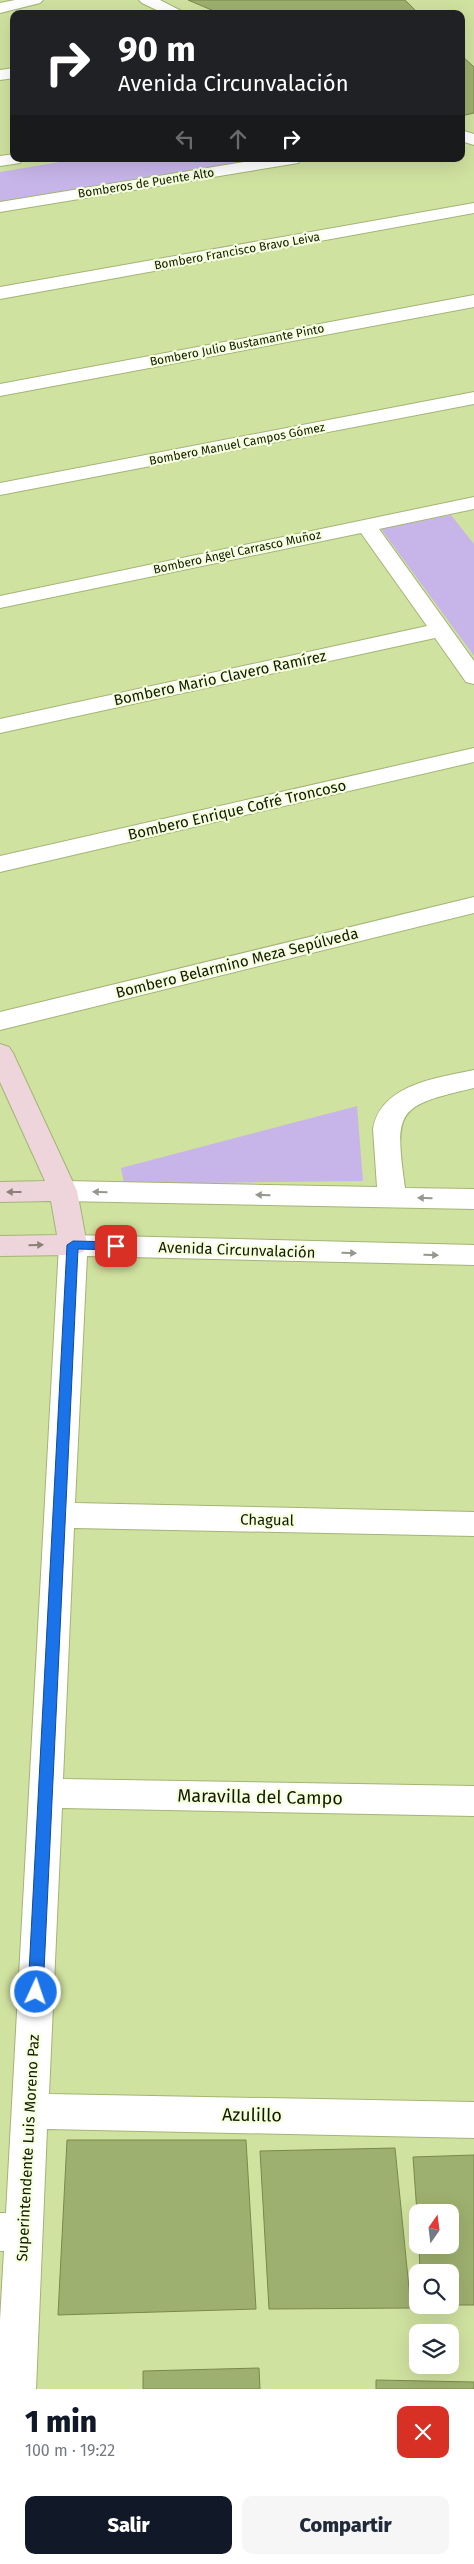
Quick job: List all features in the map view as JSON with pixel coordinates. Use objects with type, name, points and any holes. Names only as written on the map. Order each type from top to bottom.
[{"type":"street","points":[[0,8],[35,0]]},
{"type":"street","points":[[146,0],[170,10]]},
{"type":"street","name":"Bomberos de Puente Alto","points":[[0,207],[274,162]]},
{"type":"street","name":"Bombero Francisco Bravo Leiva","points":[[0,294],[474,208]]},
{"type":"street","name":"Bombero Julio Bustamante Pinto","points":[[0,390],[474,301]]},
{"type":"street","name":"Bombero Manuel Campos Gómez","points":[[0,489],[474,398]]},
{"type":"street","points":[[466,505],[474,526]]},
{"type":"street","name":"Bombero Ángel Carrasco Muñoz","points":[[0,602],[466,505]]},
{"type":"street","points":[[366,525],[474,677]]},
{"type":"street","name":"Bombero Mario Clavero Ramírez","points":[[0,726],[440,630]]},
{"type":"street","name":"Bombero Enrique Cofré Troncoso","points":[[0,864],[474,755]]},
{"type":"street","name":"Bombero Belarmino Meza Sepúlveda","points":[[0,1021],[474,905]]},
{"type":"street","name":"Superintendente Luis Moreno Paz","points":[[0,1053],[63,1192],[73,1245],[29,2111],[12,2232],[16,2389]]},
{"type":"street","points":[[392,1198],[387,1132],[388,1119],[393,1110],[410,1097],[474,1079]]},
{"type":"street","points":[[0,1192],[474,1199]]},
{"type":"street","name":"Avenida Circunvalación","points":[[0,1246],[73,1245],[474,1256]]},
{"type":"street","name":"Chagual","points":[[59,1515],[474,1524]]},
{"type":"street","name":"Maravilla del Campo","points":[[46,1793],[474,1801]]},
{"type":"street","name":"Azulillo","points":[[29,2111],[474,2120]]},
{"type":"shaded area","points":[[60,162],[247,162],[0,202],[0,172]]},
{"type":"shaded area","points":[[451,515],[474,544],[474,656],[381,529]]},
{"type":"shaded area","points":[[357,1106],[363,1181],[124,1184],[121,1168]]},
{"type":"building","points":[[188,0],[405,0],[415,10],[212,10]]},
{"type":"building","points":[[465,59],[474,67],[474,113],[465,115]]},
{"type":"building","points":[[67,2140],[246,2140],[256,2309],[58,2315]]},
{"type":"building","points":[[395,2148],[409,2288],[409,2308],[269,2309],[260,2151]]},
{"type":"building","points":[[474,2155],[474,2305],[459,2305],[459,2264],[420,2264],[419,2254],[459,2254],[459,2204],[416,2204],[413,2157]]},
{"type":"building","points":[[259,2368],[260,2389],[143,2389],[143,2371]]},
{"type":"building","points":[[376,2380],[474,2382],[474,2389],[376,2389]]},
{"type":"route","points":[[36,1992],[73,1245],[116,1246]]}]
